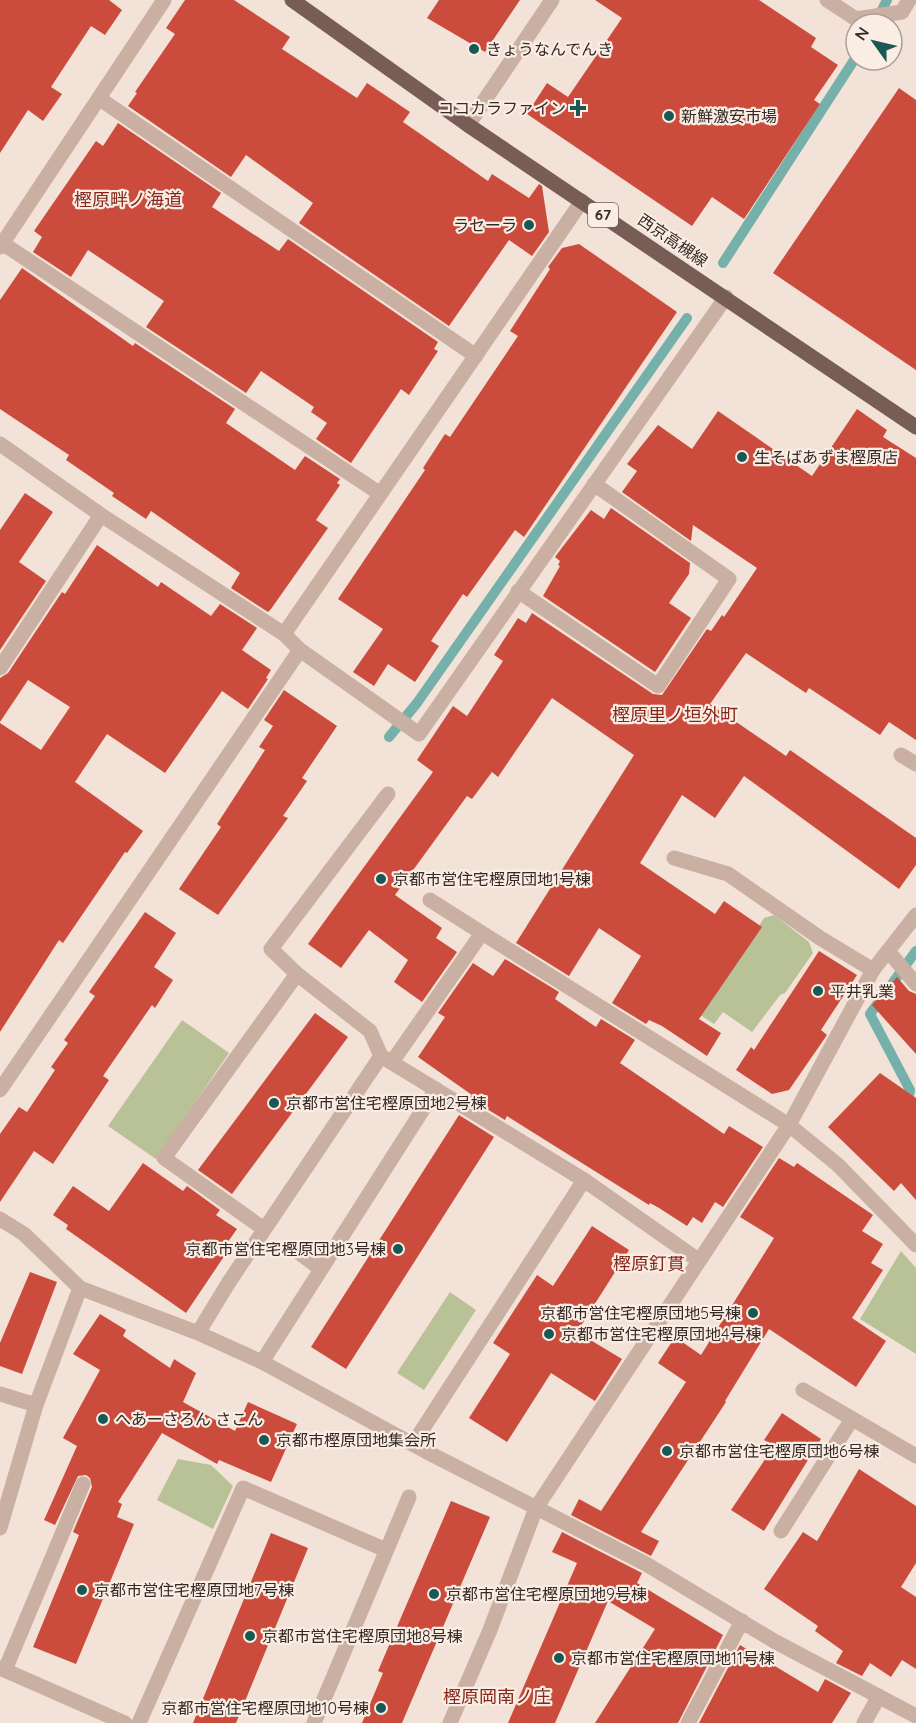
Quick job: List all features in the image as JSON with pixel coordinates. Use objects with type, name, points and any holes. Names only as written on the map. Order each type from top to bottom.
[{"type":"main road","name":"西京高槻線","points":[[292,0],[468,125],[916,427]]},
{"type":"street","points":[[164,0],[1,245],[379,493]]},
{"type":"street","points":[[468,125],[552,0]]},
{"type":"street","points":[[827,0],[856,19],[902,12],[909,0]]},
{"type":"street","points":[[100,99],[476,356]]},
{"type":"street","points":[[284,634],[582,201]]},
{"type":"street","points":[[0,444],[101,515],[284,634],[300,650],[418,734],[726,297]]},
{"type":"street","points":[[518,591],[657,686],[729,579],[594,484]]},
{"type":"street","points":[[0,668],[101,515]]},
{"type":"street","points":[[0,1090],[300,650]]},
{"type":"street","points":[[901,754],[916,764]]},
{"type":"street","points":[[388,794],[271,949],[297,974],[370,1031],[387,1059],[584,1180],[698,1260]]},
{"type":"street","points":[[674,858],[728,874],[820,938],[873,970]]},
{"type":"street","points":[[430,900],[789,1125],[838,1165],[916,1245]]},
{"type":"street","points":[[450,1723],[490,1630],[536,1508],[789,1125],[873,970],[916,915]]},
{"type":"street","points":[[198,1333],[264,1229],[482,933]]},
{"type":"street","points":[[888,951],[916,984]]},
{"type":"street","points":[[264,1229],[164,1158],[297,974]]},
{"type":"street","points":[[262,1362],[436,1089]]},
{"type":"street","points":[[413,1444],[584,1180]]},
{"type":"street","points":[[0,1219],[24,1234],[80,1288],[198,1333],[262,1362],[413,1444],[646,1564],[742,1621],[916,1716]]},
{"type":"street","points":[[298,1252],[321,1269]]},
{"type":"street","points":[[0,1528],[36,1405],[80,1288]]},
{"type":"street","points":[[802,1390],[916,1456]]},
{"type":"street","points":[[0,1394],[36,1405]]},
{"type":"street","points":[[781,1531],[852,1419]]},
{"type":"street","points":[[83,1484],[2,1669],[125,1723]]},
{"type":"street","points":[[139,1723],[243,1488],[386,1550]]},
{"type":"street","points":[[314,1723],[409,1497]]},
{"type":"street","points":[[688,1723],[742,1621]]},
{"type":"street","points":[[864,1723],[879,1696]]},
{"type":"green space","points":[[774,915],[809,942],[813,953],[785,993],[780,995],[752,1032],[723,1012],[714,1024],[666,993],[710,1003],[764,918]]},
{"type":"green space","points":[[182,1020],[229,1053],[156,1159],[108,1126]]},
{"type":"green space","points":[[901,1251],[916,1268],[916,1354],[860,1319]]},
{"type":"green space","points":[[450,1292],[476,1310],[424,1390],[397,1373]]},
{"type":"green space","points":[[178,1459],[211,1465],[233,1486],[213,1529],[157,1500]]},
{"type":"building","points":[[0,0],[109,0],[122,10],[105,35],[91,26],[51,87],[62,94],[43,121],[28,110],[0,153]]},
{"type":"building","points":[[185,0],[234,0],[290,37],[282,49],[357,98],[367,83],[410,112],[403,122],[488,181],[492,174],[529,198],[539,184],[542,186],[549,232],[532,256],[509,240],[449,326],[299,223],[313,203],[246,155],[231,177],[128,106],[175,34],[166,28]]},
{"type":"building","points":[[439,0],[520,0],[485,52],[427,18]]},
{"type":"building","points":[[595,0],[759,0],[816,38],[811,47],[838,65],[814,100],[820,104],[744,219],[712,197],[692,226],[527,114],[547,83],[568,97],[622,18]]},
{"type":"building","points":[[899,88],[916,100],[916,370],[773,273]]},
{"type":"building","points":[[118,123],[221,193],[212,207],[279,251],[288,239],[438,342],[434,349],[438,351],[409,395],[401,389],[351,463],[316,439],[327,423],[311,412],[314,407],[261,371],[246,393],[146,327],[164,301],[88,250],[71,277],[33,252],[42,237],[34,231],[96,141],[103,146]]},
{"type":"building","points":[[579,244],[677,312],[524,537],[515,530],[467,597],[463,594],[431,641],[439,646],[415,682],[388,664],[374,686],[353,672],[383,629],[338,599],[425,470],[423,468],[445,434],[450,437],[518,336],[510,331],[550,269],[548,267],[562,248]]},
{"type":"building","points":[[22,268],[133,346],[135,343],[235,409],[226,423],[295,470],[305,456],[340,479],[337,483],[340,485],[316,520],[328,528],[268,612],[231,588],[240,573],[151,511],[146,519],[112,496],[114,493],[66,460],[69,455],[0,409],[0,300]]},
{"type":"building","points":[[857,409],[887,430],[883,437],[916,458],[916,740],[889,722],[880,735],[809,688],[806,693],[746,653],[710,704],[786,756],[790,750],[916,838],[916,865],[899,889],[744,776],[715,818],[682,795],[640,863],[715,914],[724,901],[762,927],[699,1019],[721,1033],[707,1056],[662,1026],[649,1020],[646,1024],[612,1003],[641,956],[599,928],[569,976],[516,943],[634,755],[552,698],[498,777],[492,772],[472,799],[467,796],[395,895],[442,928],[436,938],[457,952],[422,1002],[394,982],[408,960],[369,930],[341,968],[308,944],[433,772],[417,760],[453,706],[467,716],[503,661],[494,655],[518,618],[526,623],[532,613],[653,694],[662,695],[707,629],[711,631],[722,615],[724,617],[757,568],[693,525],[691,541],[622,492],[637,471],[627,464],[658,425],[692,449],[718,411],[812,476]]},
{"type":"building","points":[[25,493],[53,512],[19,562],[46,581],[0,650],[0,530]]},
{"type":"building","points":[[611,508],[690,563],[689,574],[669,603],[691,618],[655,672],[543,596],[560,566],[558,565],[560,561],[555,557],[591,510],[604,519]]},
{"type":"building","points":[[97,545],[158,587],[161,582],[211,616],[220,604],[257,628],[242,650],[271,670],[266,678],[268,679],[248,709],[222,691],[165,773],[107,734],[75,782],[143,831],[127,853],[125,852],[63,943],[59,940],[0,1032],[0,723],[41,750],[70,707],[28,680],[0,722],[0,678],[8,673],[62,592],[65,594]]},
{"type":"building","points":[[284,690],[337,726],[302,778],[307,781],[283,816],[288,818],[218,915],[179,889],[221,827],[217,824],[265,750],[259,747],[273,726],[264,720]]},
{"type":"building","points":[[145,912],[176,933],[154,967],[173,980],[155,1008],[152,1005],[103,1076],[109,1080],[53,1164],[34,1151],[0,1202],[0,1134],[19,1107],[27,1112],[55,1070],[51,1067],[68,1043],[64,1040],[95,996],[89,992]]},
{"type":"building","points":[[819,951],[857,975],[821,1030],[827,1035],[789,1090],[772,1094],[736,1070],[751,1047],[754,1050]]},
{"type":"building","points":[[505,959],[559,992],[555,999],[596,1027],[601,1019],[635,1040],[620,1063],[724,1134],[729,1126],[763,1147],[723,1207],[715,1202],[702,1223],[693,1217],[687,1226],[650,1203],[649,1205],[507,1116],[505,1120],[469,1098],[472,1095],[418,1057],[445,1017],[438,1013],[473,963],[493,976]]},
{"type":"building","points":[[897,977],[909,991],[916,994],[916,1054],[872,1005]]},
{"type":"building","name":"京都市営住宅樫原団地2号棟","points":[[315,1013],[348,1037],[232,1194],[198,1170]]},
{"type":"building","points":[[880,1073],[916,1098],[916,1200],[901,1183],[894,1191],[828,1127]]},
{"type":"building","name":"京都市営住宅樫原団地3号棟","points":[[459,1115],[494,1137],[346,1369],[311,1347]]},
{"type":"building","points":[[779,1158],[794,1167],[797,1163],[873,1215],[862,1231],[883,1244],[871,1263],[883,1270],[852,1318],[886,1341],[856,1387],[769,1329],[726,1402],[641,1532],[659,1541],[651,1556],[571,1515],[579,1499],[601,1511],[686,1382],[658,1363],[675,1337],[701,1355],[774,1238],[740,1217]]},
{"type":"building","points":[[143,1163],[183,1191],[187,1186],[220,1210],[216,1215],[237,1229],[225,1246],[229,1249],[186,1313],[66,1229],[68,1225],[53,1215],[73,1186],[109,1211]]},
{"type":"building","name":"京都市営住宅樫原団地4号棟","points":[[592,1226],[629,1250],[577,1332],[622,1359],[595,1401],[551,1373],[507,1442],[469,1418],[510,1354],[493,1343],[537,1275],[553,1286]]},
{"type":"building","points":[[30,1272],[57,1282],[22,1374],[0,1366],[0,1343]]},
{"type":"building","points":[[100,1314],[126,1330],[123,1336],[170,1368],[174,1359],[196,1373],[183,1402],[235,1431],[248,1402],[297,1424],[271,1482],[219,1460],[217,1464],[162,1433],[118,1502],[122,1504],[117,1517],[134,1524],[76,1664],[33,1647],[79,1535],[73,1532],[92,1487],[90,1478],[86,1475],[78,1476],[55,1525],[44,1520],[77,1446],[63,1438],[100,1370],[73,1354]]},
{"type":"building","points":[[782,1413],[821,1439],[764,1531],[731,1510],[774,1446],[764,1440]]},
{"type":"building","points":[[859,1469],[916,1506],[916,1563],[901,1587],[916,1597],[916,1669],[902,1660],[891,1677],[870,1663],[862,1676],[836,1663],[843,1651],[815,1631],[818,1626],[764,1589],[803,1532],[817,1541]]},
{"type":"building","name":"京都市営住宅樫原団地9号棟","points":[[451,1501],[490,1517],[402,1723],[362,1723],[383,1673],[378,1671]]},
{"type":"building","points":[[562,1532],[642,1573],[637,1583],[723,1635],[678,1723],[595,1723],[655,1629],[608,1601],[555,1723],[508,1723],[577,1563],[552,1552]]},
{"type":"building","name":"京都市営住宅樫原団地8号棟","points":[[271,1533],[308,1548],[236,1723],[193,1723]]},
{"type":"building","points":[[740,1645],[818,1692],[825,1679],[851,1693],[832,1723],[699,1723]]},
{"type":"waterway","points":[[881,12],[887,0]]},
{"type":"waterway","points":[[723,263],[846,72]]},
{"type":"waterway","points":[[389,737],[417,703],[687,318]]},
{"type":"waterway","points":[[916,951],[870,1014],[910,1090],[907,1105],[916,1115]]},
{"type":"place","name":"きょうなんでんき","points":[[474,49]]},
{"type":"place","name":"ココカラファイン","points":[[578,108]]},
{"type":"place","name":"新鮮激安市場","points":[[669,116]]},
{"type":"place","name":"ラセーラ","points":[[529,225]]},
{"type":"place","name":"生そばあずま樫原店","points":[[742,457]]},
{"type":"place","name":"京都市営住宅樫原団地1号棟","points":[[381,879]]},
{"type":"place","name":"平井乳業","points":[[818,991]]},
{"type":"place","name":"京都市営住宅樫原団地2号棟","points":[[274,1103]]},
{"type":"place","name":"京都市営住宅樫原団地3号棟","points":[[398,1249]]},
{"type":"place","name":"京都市営住宅樫原団地5号棟","points":[[753,1313]]},
{"type":"place","name":"京都市営住宅樫原団地4号棟","points":[[549,1334]]},
{"type":"place","name":"へあーさろん さこん","points":[[103,1419]]},
{"type":"place","name":"京都市樫原団地集会所","points":[[264,1440]]},
{"type":"place","name":"京都市営住宅樫原団地6号棟","points":[[667,1451]]},
{"type":"place","name":"京都市営住宅樫原団地7号棟","points":[[82,1590]]},
{"type":"place","name":"京都市営住宅樫原団地9号棟","points":[[434,1594]]},
{"type":"place","name":"京都市営住宅樫原団地8号棟","points":[[250,1636]]},
{"type":"place","name":"京都市営住宅樫原団地11号棟","points":[[559,1658]]},
{"type":"place","name":"京都市営住宅樫原団地10号棟","points":[[381,1708]]},
{"type":"district","name":"樫原畔ノ海道","points":[[128,200]]},
{"type":"district","name":"樫原里ノ垣外町","points":[[675,715]]},
{"type":"district","name":"樫原釘貫","points":[[649,1264]]},
{"type":"district","name":"樫原岡南ノ庄","points":[[497,1697]]}]
